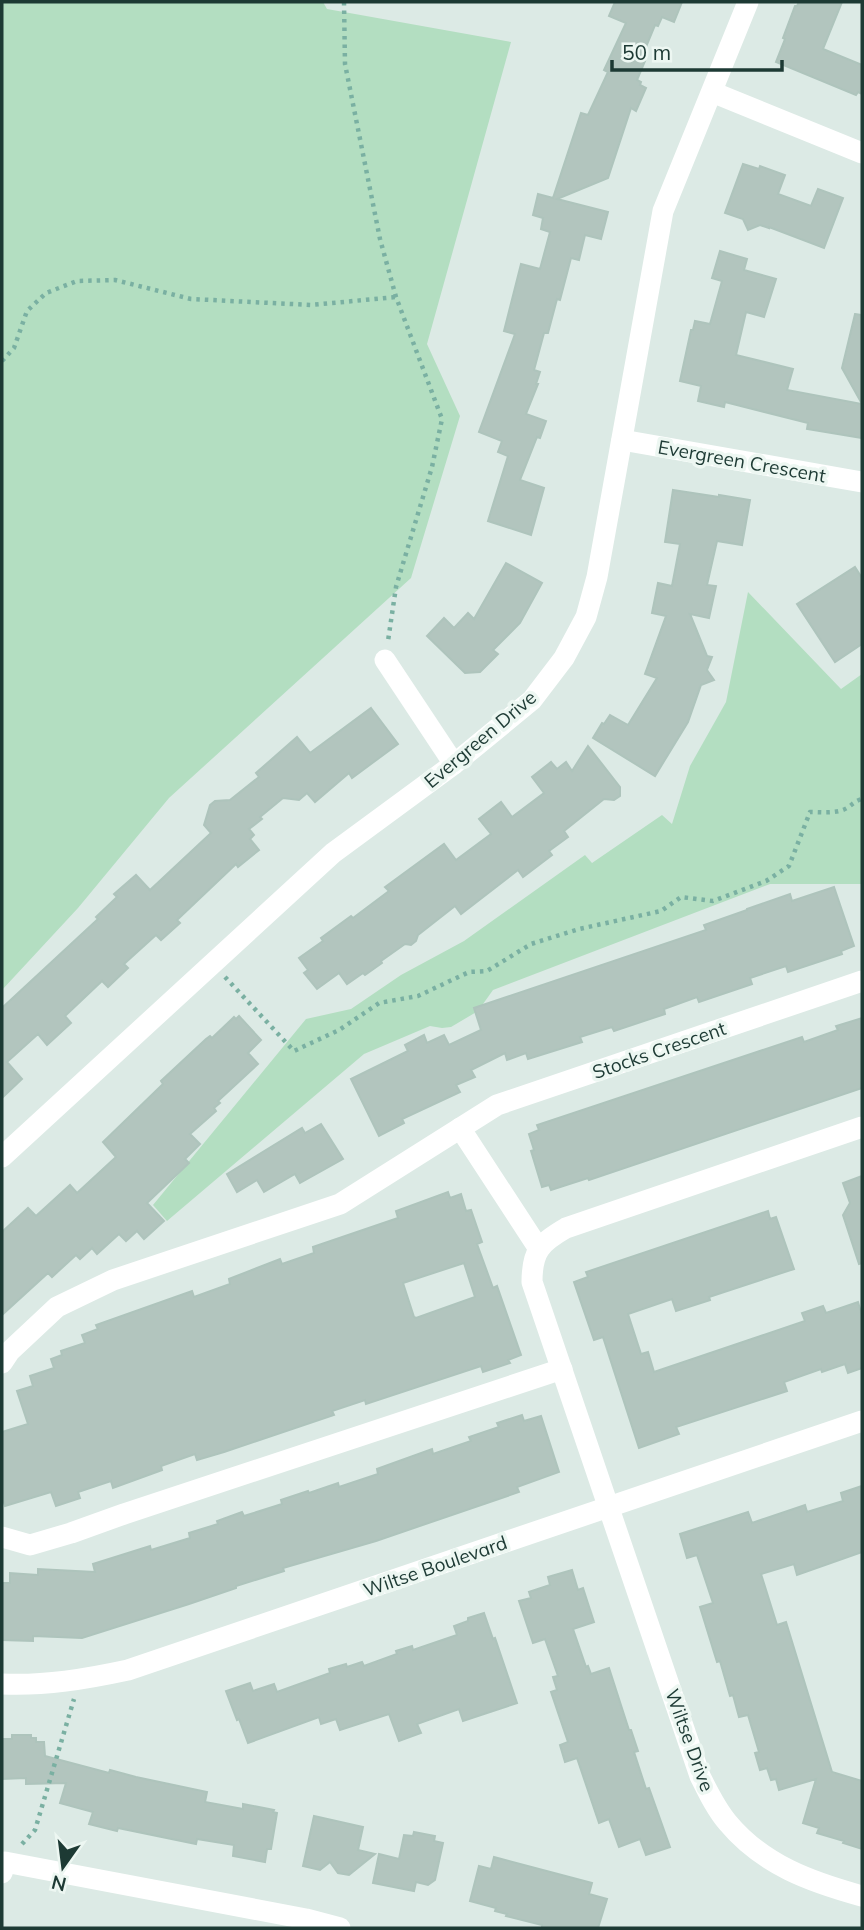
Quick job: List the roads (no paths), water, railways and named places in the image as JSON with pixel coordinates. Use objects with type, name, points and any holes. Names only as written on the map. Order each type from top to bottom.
[{"type":"street","name":"Evergreen Drive","points":[[2,1157],[333,853],[454,764],[532,700],[564,658],[586,617],[597,577],[663,211],[748,2]]},
{"type":"street","points":[[712,92],[862,153]]},
{"type":"street","name":"Evergreen Crescent","points":[[622,440],[862,482]]},
{"type":"street","points":[[385,660],[454,764]]},
{"type":"street","name":"Stocks Crescent","points":[[2,1363],[10,1351],[57,1307],[113,1280],[340,1204],[497,1105],[862,981]]},
{"type":"street","points":[[609,1507],[532,1282],[533,1264],[539,1249],[551,1236],[566,1227],[862,1127]]},
{"type":"street","points":[[460,1128],[539,1249]]},
{"type":"street","points":[[2,1538],[30,1545],[71,1533],[562,1369]]},
{"type":"street","name":"Wiltse Boulevard","points":[[2,1684],[32,1685],[80,1680],[128,1670],[862,1421]]},
{"type":"street","name":"Wiltse Drive","points":[[609,1507],[700,1776],[713,1801],[728,1823],[777,1865],[822,1885],[862,1896]]},
{"type":"street","points":[[3,1867],[306,1919],[340,1928]]}]
